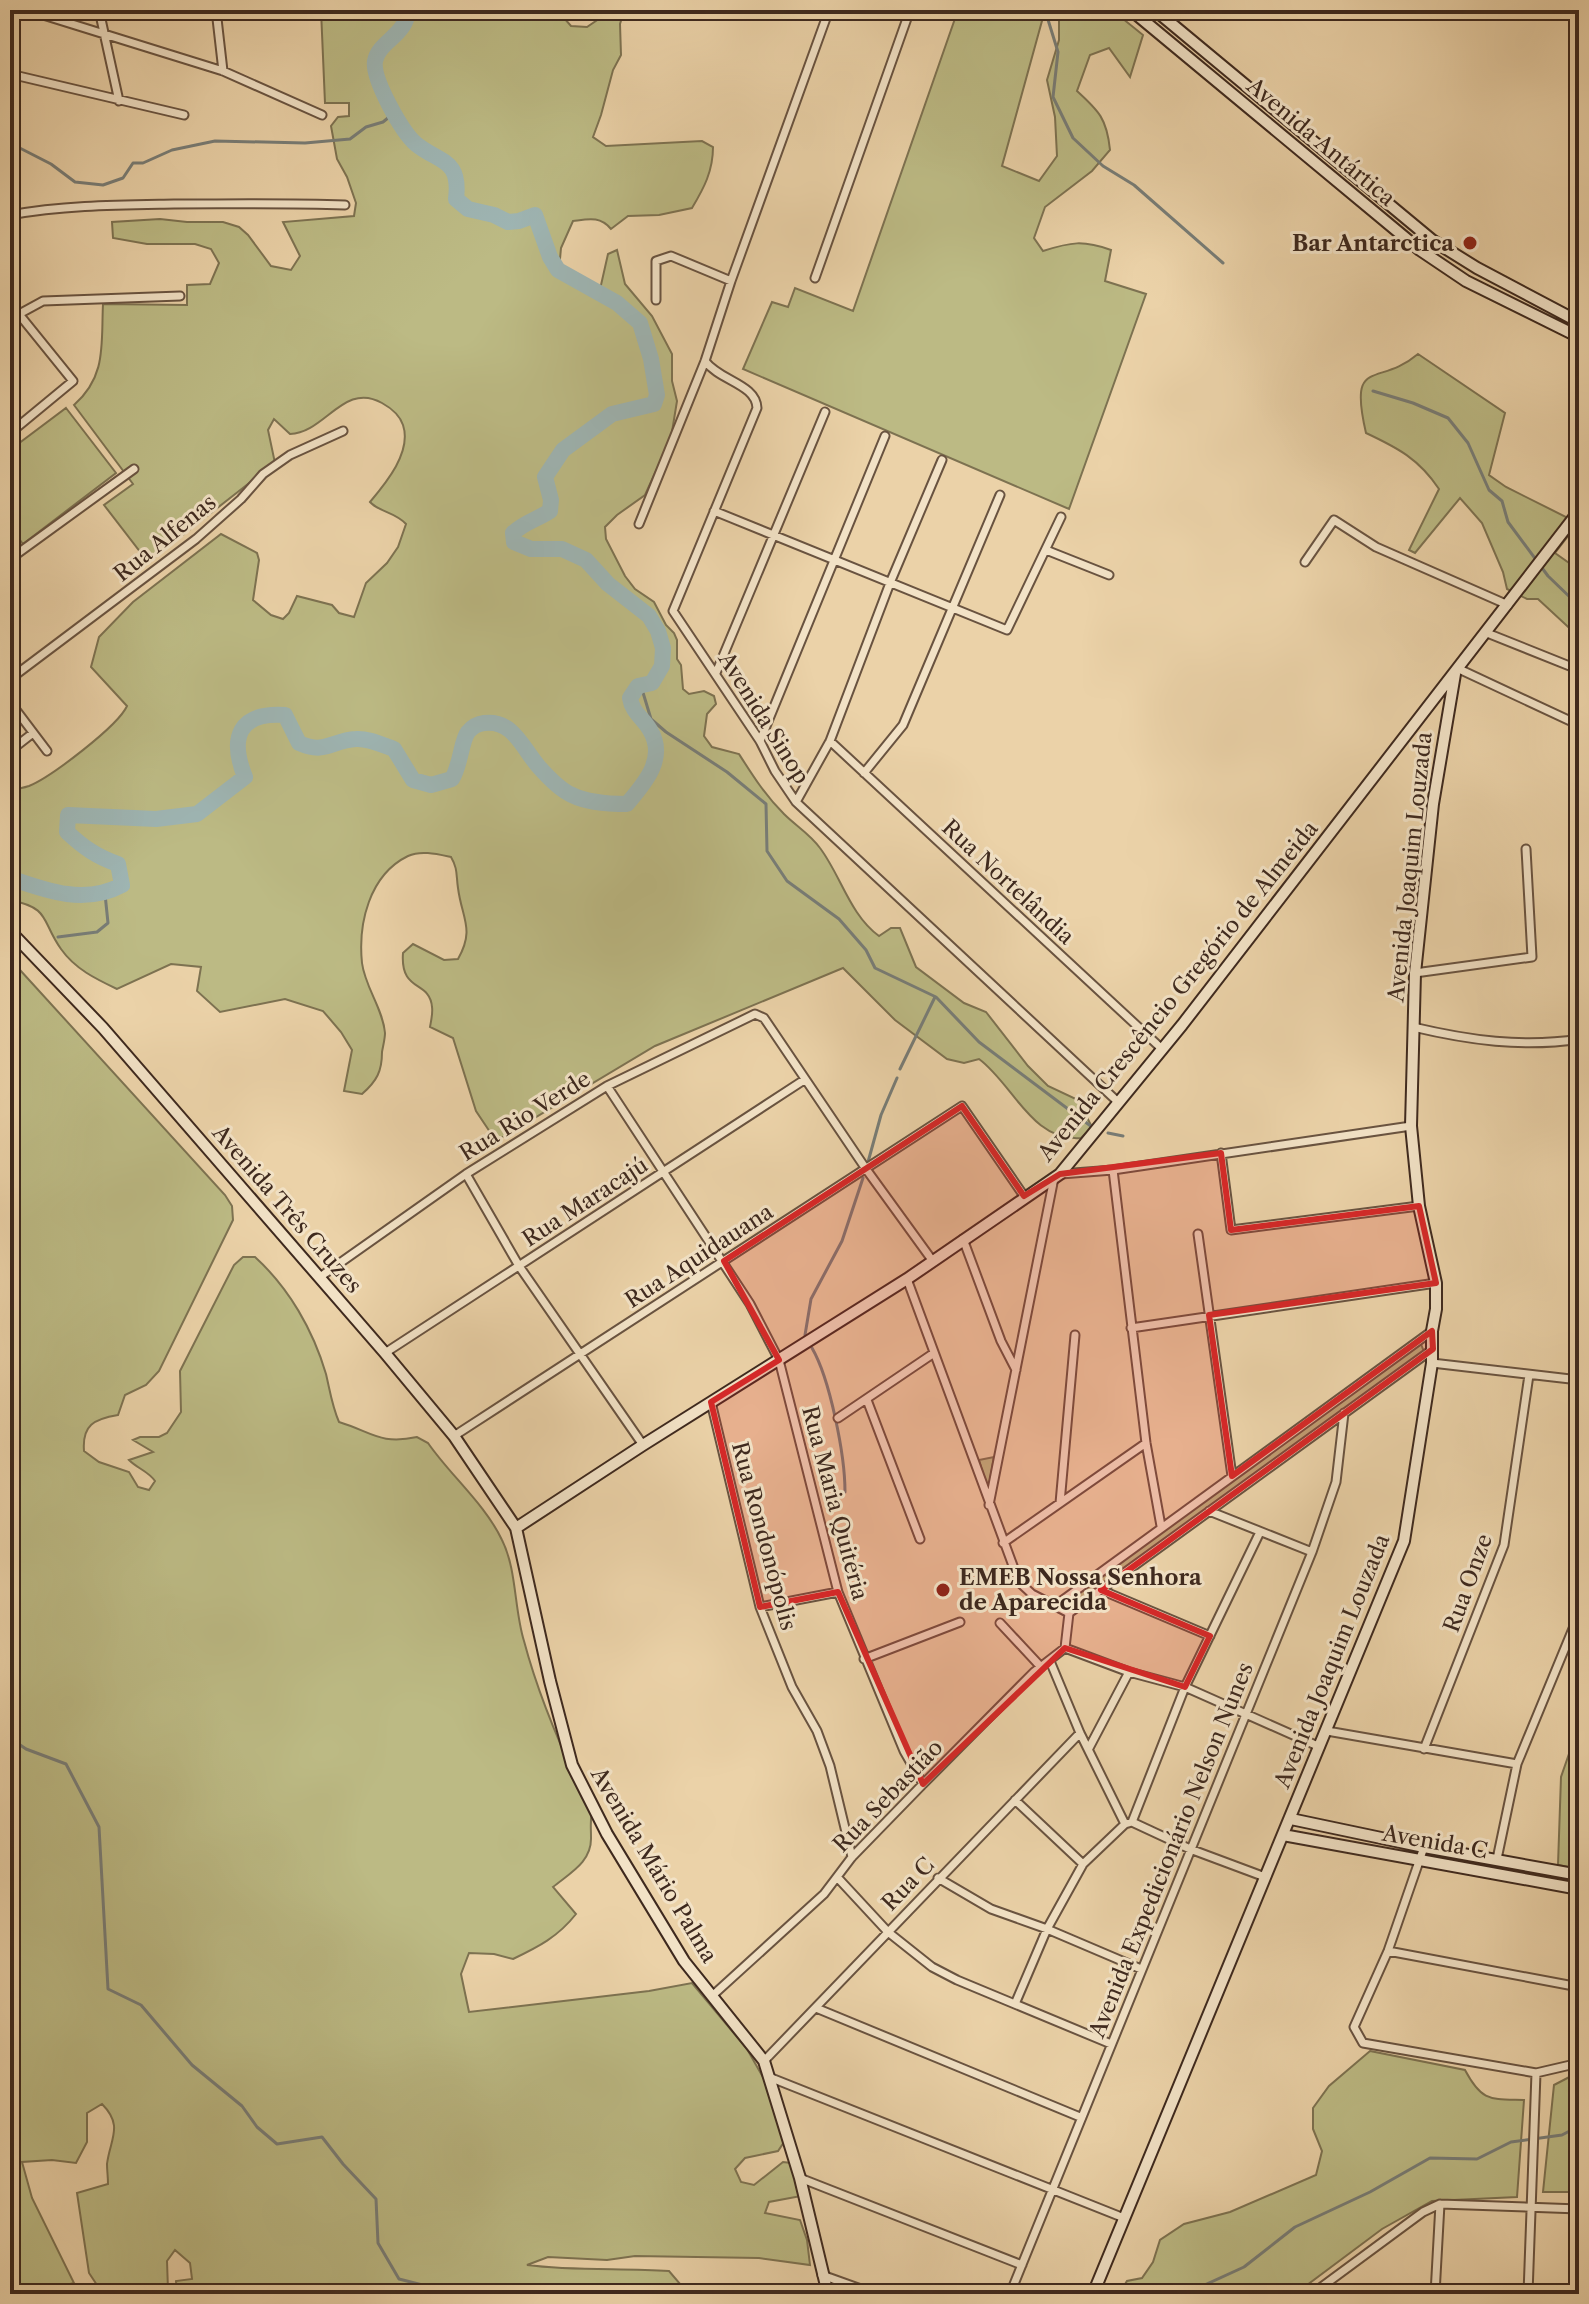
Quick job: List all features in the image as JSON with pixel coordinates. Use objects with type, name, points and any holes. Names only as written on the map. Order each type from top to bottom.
[{"type":"street","points":[[27,10],[223,71],[322,115]]},
{"type":"street","points":[[99,10],[102,35],[119,101]]},
{"type":"street","points":[[216,10],[223,71]]},
{"type":"street","points":[[639,524],[705,361],[829,10]]},
{"type":"street","points":[[815,278],[910,10]]},
{"type":"street","name":"Avenida Antártica","points":[[1131,10],[1425,254],[1466,281],[1579,337]]},
{"type":"street","name":"Avenida Antártica","points":[[1155,10],[1436,243],[1579,322]]},
{"type":"street","points":[[10,74],[184,115]]},
{"type":"street","points":[[10,215],[48,208],[97,205],[345,205]]},
{"type":"street","points":[[1425,254],[1442,256],[1477,268]]},
{"type":"street","points":[[656,300],[656,261],[662,257],[671,256],[731,281]]},
{"type":"street","points":[[10,319],[43,301],[180,296]]},
{"type":"street","points":[[10,433],[73,381],[18,313]]},
{"type":"street","name":"Avenida Sinop","points":[[705,361],[719,375],[752,392],[757,408],[673,611],[760,741],[796,802],[1118,1102]]},
{"type":"street","points":[[716,673],[825,412]]},
{"type":"street","name":"Rua Alfenas","points":[[11,675],[196,539],[241,499],[263,474],[290,455],[343,431]]},
{"type":"street","points":[[760,741],[885,436]]},
{"type":"street","points":[[796,802],[830,741],[890,583],[942,460]]},
{"type":"street","points":[[10,559],[134,469]]},
{"type":"street","points":[[864,773],[903,725],[1000,495]]},
{"type":"street","points":[[714,511],[1007,630],[1061,517]]},
{"type":"street","name":"Avenida Crescêncio Gregório de Almeida","points":[[516,1528],[907,1279],[1057,1176],[1162,1049],[1487,633],[1538,563],[1575,524],[1579,511]]},
{"type":"street","points":[[1305,562],[1334,520],[1376,547],[1508,605]]},
{"type":"street","points":[[1046,550],[1109,575]]},
{"type":"street","points":[[1487,633],[1577,669]]},
{"type":"street","points":[[1457,671],[1579,725]]},
{"type":"street","name":"Avenida Joaquim Louzada","points":[[1093,2294],[1404,1541],[1432,1363],[1436,1283],[1419,1206],[1411,1126],[1415,973],[1433,804],[1457,671]]},
{"type":"street","points":[[10,702],[47,751]]},
{"type":"street","points":[[10,751],[33,733]]},
{"type":"street","name":"Rua Nortelândia","points":[[830,741],[1162,1049]]},
{"type":"street","points":[[1415,973],[1532,957],[1526,849]]},
{"type":"street","name":"Avenida Três Cruzes","points":[[10,931],[93,1017],[385,1353],[454,1436],[516,1528]]},
{"type":"street","name":"Rua Rio Verde","points":[[320,1277],[466,1174],[607,1086],[755,1014],[764,1018],[804,1080]]},
{"type":"street","points":[[1413,1027],[1465,1040],[1549,1044],[1579,1039]]},
{"type":"street","points":[[804,1080],[932,1260]]},
{"type":"street","name":"Rua Maracajú","points":[[385,1353],[804,1080]]},
{"type":"street","name":"Rua Maria Quitéria","points":[[607,1086],[724,1261],[767,1332],[779,1360],[838,1592],[904,1751],[923,1784]]},
{"type":"street","name":"Rua Aquidauana","points":[[454,1436],[962,1106],[1024,1196]]},
{"type":"street","points":[[989,1505],[1057,1176],[1411,1126]]},
{"type":"street","points":[[1221,1153],[1231,1230],[1419,1206]]},
{"type":"street","points":[[1113,1170],[1146,1443],[1161,1526]]},
{"type":"street","points":[[466,1174],[519,1266],[643,1445]]},
{"type":"street","points":[[1198,1234],[1232,1476]]},
{"type":"street","points":[[963,1239],[1001,1341],[1017,1371]]},
{"type":"street","points":[[907,1279],[1019,1582],[1032,1594],[1069,1613]]},
{"type":"street","points":[[1131,1328],[1436,1283]]},
{"type":"street","points":[[1056,1605],[1432,1331]]},
{"type":"street","points":[[1060,1503],[1075,1335]]},
{"type":"street","points":[[1320,1747],[1185,1687],[1129,1672],[1065,1648],[1069,1613],[1433,1349]]},
{"type":"street","points":[[838,1418],[934,1353]]},
{"type":"street","points":[[1432,1363],[1579,1380]]},
{"type":"street","name":"Rua Onze","points":[[1424,1749],[1504,1545],[1529,1375]]},
{"type":"street","points":[[867,1400],[920,1539]]},
{"type":"street","name":"Rua Rondonópolis","points":[[711,1402],[760,1607],[792,1687],[817,1731],[830,1766],[852,1857]]},
{"type":"street","name":"Avenida Expedicionário Nelson Nunes","points":[[1010,2294],[1312,1552],[1336,1482],[1344,1413]]},
{"type":"street","points":[[1003,1543],[1146,1443]]},
{"type":"street","points":[[1209,1511],[1312,1552]]},
{"type":"street","name":"Avenida Mário Palma","points":[[516,1528],[572,1765],[607,1834],[684,1961],[764,2061],[800,2178],[828,2294]]},
{"type":"street","points":[[1015,2004],[1047,1929],[1083,1864],[1129,1823],[1185,1687],[1260,1532]]},
{"type":"street","points":[[1101,1590],[1210,1636]]},
{"type":"street","points":[[760,1607],[838,1592]]},
{"type":"street","points":[[1497,1859],[1517,1764],[1579,1614]]},
{"type":"street","points":[[864,1659],[960,1622]]},
{"type":"street","points":[[1000,1623],[1041,1667]]},
{"type":"street","name":"Rua Sebastião","points":[[712,1996],[824,1894],[852,1857],[923,1784],[1041,1667],[1065,1648]]},
{"type":"street","points":[[1050,1661],[1080,1733],[1129,1823],[1265,1877]]},
{"type":"street","points":[[1089,1748],[1129,1672]]},
{"type":"street","points":[[1327,1731],[1517,1764]]},
{"type":"street","name":"Rua C","points":[[764,2061],[1080,1733]]},
{"type":"street","points":[[1015,1800],[1083,1864]]},
{"type":"street","name":"Avenida C","points":[[1291,1819],[1579,1875]]},
{"type":"street","name":"Avenida C","points":[[1283,1835],[1579,1889]]},
{"type":"street","points":[[1424,1847],[1388,1951],[1354,2027],[1356,2035],[1363,2043],[1536,2073],[1579,2063]]},
{"type":"street","points":[[837,1877],[888,1932],[932,1967],[1111,2044]]},
{"type":"street","points":[[938,1878],[991,1909],[1141,1969]]},
{"type":"street","points":[[1388,1951],[1579,1987]]},
{"type":"street","points":[[816,2008],[1080,2117]]},
{"type":"street","points":[[1528,2294],[1536,2073]]},
{"type":"street","points":[[769,2077],[1124,2218]]},
{"type":"street","points":[[800,2178],[1022,2265]]},
{"type":"street","points":[[1435,2294],[1440,2204]]},
{"type":"street","points":[[1312,2294],[1423,2212],[1440,2204],[1579,2209]]},
{"type":"street","points":[[822,2275],[875,2294]]},
{"type":"highlighted area","points":[[962,1106],[1024,1196],[1060,1174],[1221,1153],[1231,1230],[1419,1206],[1436,1283],[1209,1315],[1232,1476],[1432,1331],[1433,1349],[1101,1590],[1210,1636],[1185,1687],[1065,1648],[923,1784],[838,1592],[760,1607],[711,1402],[779,1360],[724,1261]]},
{"type":"shaded area","points":[[321,10],[557,10],[571,26],[587,27],[612,10],[624,11],[620,24],[621,55],[613,70],[593,137],[606,146],[702,141],[713,147],[707,179],[692,208],[659,215],[628,216],[611,229],[598,220],[573,221],[561,248],[559,270],[599,294],[608,254],[617,250],[625,284],[652,316],[672,354],[672,381],[677,401],[671,438],[645,495],[605,527],[606,539],[625,576],[635,589],[654,602],[674,633],[683,689],[689,694],[704,691],[714,696],[716,704],[707,714],[704,736],[712,747],[739,754],[771,800],[820,848],[853,906],[869,927],[879,936],[891,928],[900,928],[916,967],[964,1003],[986,1012],[1028,1066],[1048,1086],[1078,1100],[1092,1127],[1081,1138],[1064,1137],[1036,1121],[979,1059],[964,1063],[947,1059],[895,1020],[843,968],[655,1046],[496,1141],[476,1111],[453,1038],[430,1027],[430,999],[410,981],[403,966],[403,953],[413,944],[444,960],[458,959],[463,949],[466,924],[451,857],[424,853],[408,856],[384,875],[369,902],[362,932],[362,963],[385,1033],[380,1070],[362,1094],[344,1091],[352,1050],[323,1011],[285,999],[220,1012],[197,991],[201,967],[171,964],[117,989],[79,968],[61,949],[39,912],[10,900],[10,791],[39,781],[67,762],[111,726],[127,706],[91,667],[99,637],[133,602],[221,534],[257,553],[259,560],[253,600],[271,615],[283,619],[297,596],[332,605],[339,613],[354,617],[366,583],[387,563],[398,547],[406,524],[370,502],[396,466],[404,446],[402,422],[395,412],[382,403],[357,398],[314,426],[290,434],[274,419],[268,430],[275,463],[148,562],[104,505],[133,484],[74,405],[85,394],[97,371],[102,346],[103,304],[187,305],[187,285],[210,284],[219,263],[211,249],[195,244],[147,244],[113,238],[112,222],[160,219],[223,222],[239,227],[248,235],[271,266],[291,270],[300,256],[283,222],[354,216],[356,203],[337,159],[331,126],[338,117],[349,116],[349,103],[325,103]]},
{"type":"shaded area","points":[[958,10],[1045,10],[1002,166],[1039,181],[1057,156],[1055,117],[1047,80],[1059,40],[1059,10],[1112,10],[1143,35],[1130,77],[1109,48],[1090,55],[1077,91],[1101,116],[1110,150],[1092,171],[1045,207],[1034,238],[1043,251],[1077,243],[1111,250],[1105,281],[1146,294],[1069,509],[743,369],[772,302],[788,307],[795,288],[853,311]]},
{"type":"shaded area","points":[[1418,354],[1505,413],[1489,475],[1506,487],[1578,523],[1555,553],[1579,570],[1579,637],[1538,599],[1527,599],[1507,589],[1482,523],[1460,498],[1415,553],[1409,550],[1439,489],[1407,455],[1366,433],[1361,393],[1370,377],[1404,364]]},
{"type":"shaded area","points":[[66,408],[116,473],[23,544],[10,527],[10,450]]},
{"type":"shaded area","points":[[10,959],[232,1206],[233,1220],[159,1371],[146,1385],[125,1395],[118,1415],[91,1425],[85,1435],[84,1451],[99,1462],[129,1472],[138,1487],[149,1490],[155,1481],[129,1460],[153,1452],[133,1440],[167,1433],[181,1412],[180,1371],[234,1265],[243,1257],[255,1257],[267,1269],[289,1296],[307,1326],[321,1358],[339,1422],[376,1436],[394,1439],[417,1437],[428,1443],[477,1502],[502,1540],[510,1564],[521,1629],[537,1685],[562,1749],[592,1811],[588,1853],[579,1866],[553,1887],[576,1914],[555,1935],[513,1959],[469,1953],[461,1974],[469,2012],[692,1983],[747,2049],[764,2079],[784,2142],[778,2151],[745,2158],[735,2169],[741,2182],[754,2185],[783,2162],[791,2163],[801,2196],[769,2202],[765,2213],[800,2220],[807,2240],[810,2265],[759,2258],[635,2256],[607,2260],[548,2257],[527,2265],[669,2271],[680,2284],[700,2294],[177,2294],[176,2281],[192,2279],[190,2263],[175,2250],[167,2261],[168,2290],[165,2294],[103,2294],[89,2273],[77,2193],[108,2184],[107,2164],[114,2126],[102,2104],[87,2113],[87,2142],[76,2163],[52,2160],[22,2162],[32,2198],[74,2283],[59,2287],[10,2287]]},
{"type":"shaded area","points":[[1421,1344],[1424,1352],[1074,1606],[1063,1602],[1238,1473]]},
{"type":"shaded area","points":[[994,1457],[988,1491],[979,1460]]},
{"type":"shaded area","points":[[1579,1725],[1579,1869],[1558,1865],[1561,1777]]},
{"type":"shaded area","points":[[1370,2051],[1465,2070],[1477,2088],[1488,2097],[1524,2100],[1517,2197],[1432,2201],[1382,2229],[1295,2294],[1119,2294],[1127,2281],[1142,2278],[1153,2262],[1160,2240],[1184,2224],[1230,2212],[1316,2175],[1322,2151],[1313,2129],[1313,2108],[1329,2086]]},
{"type":"shaded area","points":[[1579,2072],[1579,2192],[1543,2192],[1554,2085]]},
{"type":"waterway","points":[[10,878],[52,891],[80,895],[108,891],[122,885],[118,864],[91,851],[67,832],[68,815],[156,819],[197,814],[245,777],[238,739],[248,723],[269,715],[285,715],[299,743],[308,746],[316,748],[361,739],[394,749],[413,780],[431,785],[452,779],[468,732],[484,723],[494,723],[510,730],[554,782],[567,793],[585,800],[627,804],[652,770],[655,740],[630,698],[638,686],[652,683],[662,666],[663,648],[658,631],[649,616],[608,584],[586,560],[562,549],[531,549],[514,542],[513,533],[550,511],[551,500],[545,477],[563,450],[612,414],[654,404],[657,395],[651,359],[640,323],[617,303],[558,270],[535,215],[508,222],[468,209],[456,199],[457,186],[452,169],[416,144],[403,128],[383,92],[375,61],[379,51],[399,31],[409,10]]},
{"type":"waterway","points":[[1045,10],[1058,52],[1053,97],[1073,138],[1103,166],[1134,185],[1223,263]]},
{"type":"waterway","points":[[10,143],[51,164],[75,182],[103,185],[123,178],[133,163],[143,163],[172,150],[215,141],[305,143],[350,139],[394,113]]},
{"type":"waterway","points":[[1373,391],[1448,418],[1468,443],[1489,490],[1502,501],[1508,522],[1548,576],[1575,602],[1579,602]]},
{"type":"waterway","points":[[641,686],[651,719],[727,772],[766,804],[767,851],[787,881],[839,919],[866,950],[875,968],[936,997],[979,1042],[1092,1127]]},
{"type":"waterway","points":[[58,937],[97,932],[108,923],[105,894]]},
{"type":"waterway","points":[[900,1069],[935,997]]},
{"type":"waterway","points":[[868,1162],[881,1115],[897,1078]]},
{"type":"waterway","points":[[1108,1133],[1123,1136]]},
{"type":"waterway","points":[[805,1335],[811,1299],[842,1241],[863,1178]]},
{"type":"waterway","points":[[812,1348],[825,1378],[835,1418],[845,1492]]},
{"type":"waterway","points":[[10,1738],[26,1749],[66,1764],[99,1827],[108,1989],[141,2005],[192,2065],[242,2106],[257,2127],[277,2144],[322,2137],[376,2199],[378,2243],[399,2279],[458,2294]]},
{"type":"waterway","points":[[1185,2294],[1244,2267],[1295,2227],[1370,2192],[1430,2158],[1477,2159],[1511,2142],[1562,2135],[1579,2126]]},
{"type":"place","name":"Bar Antarctica","points":[[1470,243]]},
{"type":"place","name":"EMEB Nossa Senhora de Aparecida","points":[[943,1590]]}]
